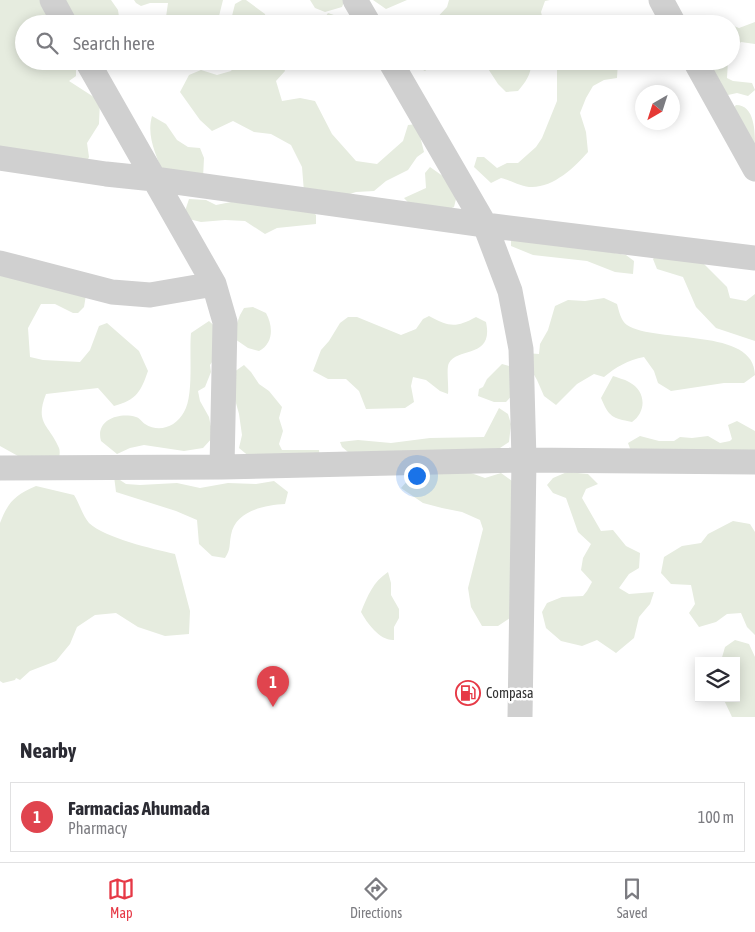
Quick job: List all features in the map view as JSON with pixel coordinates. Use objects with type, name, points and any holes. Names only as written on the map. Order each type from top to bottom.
[{"type":"street","points":[[52,0],[60,15]]},
{"type":"street","points":[[355,0],[364,15]]},
{"type":"street","points":[[661,0],[669,15]]},
{"type":"street","points":[[92,70],[214,284],[225,322],[222,467]]},
{"type":"street","points":[[395,70],[485,225],[510,291],[521,349],[524,460],[520,717]]},
{"type":"street","points":[[700,70],[755,169]]},
{"type":"street","points":[[0,158],[485,225],[755,258]]},
{"type":"street","points":[[0,263],[112,292],[150,295],[214,284]]},
{"type":"street","points":[[0,468],[222,467],[524,460],[755,462]]},
{"type":"shaded area","points":[[0,0],[41,0],[49,15],[15,15],[15,70],[76,70],[76,76],[69,81],[100,101],[99,124],[87,143],[89,157],[82,171],[0,147]]},
{"type":"shaded area","points":[[63,0],[111,0],[118,10],[119,15],[69,15]]},
{"type":"shaded area","points":[[134,0],[223,0],[219,15],[166,15],[168,3],[150,3],[141,6]]},
{"type":"shaded area","points":[[246,0],[265,15],[232,15],[235,4]]},
{"type":"shaded area","points":[[310,0],[345,0],[342,7],[325,12],[315,8]]},
{"type":"shaded area","points":[[373,0],[407,0],[386,9]]},
{"type":"shaded area","points":[[449,0],[550,0],[545,1],[542,15],[439,15],[447,7]]},
{"type":"shaded area","points":[[755,22],[755,44],[740,43],[740,28]]},
{"type":"shaded area","points":[[201,70],[217,75],[231,71],[285,70],[276,81],[282,101],[300,98],[315,101],[332,134],[356,161],[377,164],[403,141],[408,125],[417,124],[424,152],[417,157],[408,170],[386,181],[374,191],[356,192],[334,199],[304,192],[302,167],[291,145],[271,134],[254,132],[233,121],[212,131],[200,120],[180,92],[189,75]]},
{"type":"shaded area","points":[[489,70],[530,70],[526,81],[518,91],[506,92]]},
{"type":"shaded area","points":[[557,70],[617,70],[617,78],[604,80],[593,86],[580,113],[586,132],[588,152],[577,164],[556,180],[548,184],[532,187],[501,178],[491,183],[474,167],[477,157],[484,157],[497,168],[507,163],[518,163],[536,147],[542,138],[557,101]]},
{"type":"shaded area","points":[[711,70],[727,70],[727,78],[733,81],[752,83],[755,90],[748,96],[737,93],[728,95],[719,86]]},
{"type":"shaded area","points":[[736,105],[747,109],[753,120],[755,147],[733,108]]},
{"type":"shaded area","points":[[152,116],[166,124],[177,140],[188,147],[200,148],[204,158],[203,178],[163,175],[151,139]]},
{"type":"shaded area","points":[[430,167],[447,179],[458,191],[454,207],[442,212],[418,213],[404,198],[426,188],[425,173]]},
{"type":"shaded area","points":[[189,199],[206,200],[216,205],[231,202],[307,207],[316,215],[316,224],[277,228],[265,234],[245,221],[201,222],[189,219],[184,214]]},
{"type":"shaded area","points":[[511,235],[626,255],[634,261],[633,274],[615,272],[587,261],[533,255],[511,246]]},
{"type":"shaded area","points":[[657,254],[703,263],[727,287],[730,298],[746,301],[755,294],[755,341],[716,328],[696,307],[683,277],[657,269],[653,259]]},
{"type":"shaded area","points":[[0,264],[86,295],[84,307],[78,313],[73,313],[55,304],[41,304],[28,328],[30,357],[43,360],[80,362],[90,350],[99,326],[107,323],[139,351],[148,371],[137,394],[128,401],[114,406],[98,388],[46,394],[42,418],[59,448],[58,468],[45,471],[0,446]]},
{"type":"shaded area","points":[[604,298],[617,304],[620,316],[627,325],[641,331],[702,339],[722,343],[739,350],[751,360],[755,375],[744,383],[724,383],[671,391],[658,383],[654,371],[644,357],[622,364],[604,377],[594,374],[577,384],[556,405],[544,396],[529,366],[526,353],[539,354],[540,344],[548,330],[555,306],[568,300],[585,301]]},
{"type":"shaded area","points":[[253,307],[266,313],[271,329],[270,339],[264,348],[259,351],[248,348],[232,337],[244,308]]},
{"type":"shaded area","points":[[429,316],[452,325],[463,323],[476,317],[486,322],[487,334],[485,342],[480,347],[454,358],[449,363],[448,394],[440,391],[426,380],[413,377],[411,386],[414,402],[405,408],[366,409],[359,391],[346,379],[328,379],[313,371],[321,350],[340,323],[348,317],[357,317],[401,335],[416,329],[423,319]]},
{"type":"shaded area","points":[[209,321],[221,332],[219,352],[210,365],[211,372],[205,387],[198,391],[200,401],[209,417],[213,437],[203,448],[184,451],[144,445],[130,448],[117,454],[101,441],[100,434],[102,428],[110,419],[129,416],[137,418],[150,427],[161,428],[172,425],[181,417],[189,396],[191,333]]},
{"type":"shaded area","points":[[502,364],[513,367],[517,390],[506,402],[494,402],[478,396],[479,389],[483,387],[487,379]]},
{"type":"shaded area","points":[[244,365],[259,384],[269,391],[282,407],[279,418],[283,431],[279,444],[282,450],[319,450],[320,462],[251,458],[239,448],[242,435],[239,414],[231,385],[234,372]]},
{"type":"shaded area","points":[[613,376],[627,381],[639,391],[642,407],[632,422],[612,416],[601,398]]},
{"type":"shaded area","points":[[499,408],[508,414],[511,424],[509,442],[497,450],[348,452],[342,447],[340,442],[358,440],[391,443],[430,438],[484,437]]},
{"type":"shaded area","points":[[737,421],[755,431],[755,456],[632,454],[628,443],[640,436],[659,441],[674,441],[680,437],[708,436],[720,443],[730,441],[732,439],[728,425]]},
{"type":"shaded area","points":[[457,468],[485,478],[501,473],[523,489],[513,616],[498,626],[482,626],[471,607],[468,588],[483,529],[480,520],[462,512],[423,503],[401,488],[410,478]]},
{"type":"shaded area","points":[[567,472],[588,474],[598,484],[586,489],[582,498],[601,531],[613,530],[626,546],[640,553],[639,568],[629,574],[619,588],[629,594],[654,592],[650,604],[639,617],[634,638],[616,653],[597,640],[582,646],[561,641],[546,628],[542,612],[547,603],[562,597],[583,596],[592,582],[581,570],[583,558],[591,544],[578,532],[566,498],[553,493],[547,485],[553,478]]},
{"type":"shaded area","points":[[114,476],[126,484],[177,483],[200,488],[228,483],[256,484],[274,481],[288,492],[285,504],[260,508],[244,515],[238,520],[231,535],[229,549],[225,558],[212,556],[199,544],[197,520],[176,511],[116,492]]},
{"type":"shaded area","points":[[36,486],[74,495],[89,523],[106,533],[130,542],[175,554],[190,611],[189,634],[165,636],[138,627],[116,613],[95,615],[77,627],[70,644],[56,661],[30,671],[20,680],[16,678],[15,680],[3,683],[0,681],[0,523],[9,504],[17,496]]},
{"type":"shaded area","points":[[733,521],[750,524],[755,532],[755,635],[747,627],[741,613],[727,614],[716,622],[699,627],[689,613],[695,604],[691,585],[671,584],[661,573],[664,557],[682,546],[701,543],[708,534]]},
{"type":"shaded area","points":[[388,572],[391,583],[391,595],[399,609],[399,618],[394,627],[394,640],[384,638],[379,634],[370,626],[361,612],[375,585]]},
{"type":"shaded area","points":[[735,640],[749,644],[755,657],[755,717],[732,717],[725,702],[740,702],[740,657],[722,657],[725,647]]},
{"type":"place","name":"Compasa","points":[[468,693]]},
{"type":"place","name":"Farmacias Ahumada","points":[[273,707]]}]
